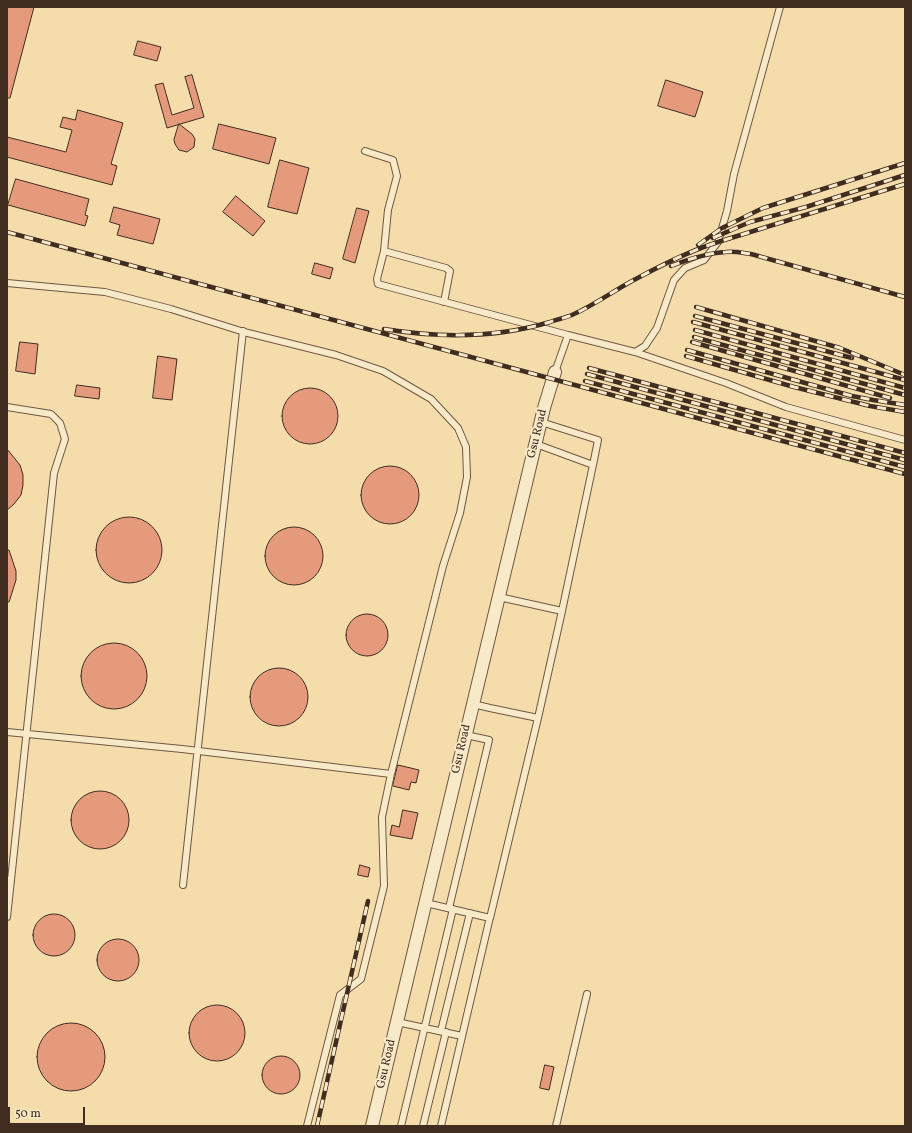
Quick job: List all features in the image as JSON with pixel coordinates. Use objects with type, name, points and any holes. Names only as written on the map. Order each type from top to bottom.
[{"type":"street","name":"Gsu Road","points":[[372,1126],[541,422],[555,372]]},
{"type":"lane","points":[[635,352],[645,346],[657,328],[674,280],[685,268],[704,260],[718,242],[727,211],[734,174],[780,7]]},
{"type":"lane","points":[[365,151],[393,160],[397,176],[388,210],[384,251],[377,279],[378,284],[635,352],[726,382],[786,407],[905,440]]},
{"type":"lane","points":[[384,251],[450,270],[444,302]]},
{"type":"lane","points":[[7,283],[105,292],[171,309],[243,331],[336,355],[383,371],[431,399],[458,428],[466,447],[467,477],[460,513],[443,566],[391,774],[382,817],[384,886],[361,979],[340,995],[307,1126]]},
{"type":"lane","points":[[183,885],[243,331]]},
{"type":"lane","points":[[555,372],[568,335]]},
{"type":"lane","points":[[7,407],[52,414],[60,423],[65,439],[54,473],[9,880],[7,917]]},
{"type":"lane","points":[[441,1126],[538,718],[598,440],[541,422]]},
{"type":"lane","points":[[536,444],[593,465]]},
{"type":"lane","points":[[499,597],[562,610]]},
{"type":"lane","points":[[473,704],[538,718]]},
{"type":"lane","points":[[7,732],[198,751],[391,774]]},
{"type":"lane","points":[[401,1126],[425,1028],[489,740],[466,735]]},
{"type":"lane","points":[[426,903],[490,917]]},
{"type":"lane","points":[[423,1126],[470,913]]},
{"type":"lane","points":[[556,1126],[587,994]]},
{"type":"lane","points":[[397,1022],[462,1036]]},
{"type":"building","points":[[7,7],[34,7],[10,98],[7,98]]},
{"type":"building","points":[[138,41],[161,47],[157,61],[134,55]]},
{"type":"building","points":[[192,75],[204,117],[167,128],[155,85],[163,83],[172,115],[194,108],[185,77]]},
{"type":"building","points":[[666,80],[703,92],[695,117],[658,106]]},
{"type":"building","points":[[78,110],[123,123],[111,164],[117,166],[112,185],[7,157],[7,137],[66,152],[72,130],[60,127],[63,117],[75,120]]},
{"type":"building","points":[[179,124],[192,134],[195,139],[194,147],[187,152],[179,150],[175,144],[174,140]]},
{"type":"building","points":[[219,124],[276,138],[269,164],[213,149]]},
{"type":"building","points":[[280,160],[309,168],[297,214],[268,207]]},
{"type":"building","points":[[16,179],[89,199],[85,215],[88,216],[85,226],[8,205]]},
{"type":"building","points":[[236,196],[265,221],[253,236],[223,212]]},
{"type":"building","points":[[114,207],[160,219],[153,244],[117,235],[120,225],[110,222]]},
{"type":"building","points":[[357,208],[369,211],[355,263],[343,259]]},
{"type":"building","points":[[315,263],[333,268],[330,279],[312,274]]},
{"type":"building","points":[[20,342],[38,344],[35,374],[16,371]]},
{"type":"building","points":[[158,356],[177,359],[172,400],[153,398]]},
{"type":"building","points":[[77,385],[100,388],[99,399],[75,396]]},
{"type":"building","points":[[305,388],[315,388],[330,396],[336,405],[338,416],[336,427],[330,436],[315,444],[305,444],[294,439],[287,432],[282,421],[282,411],[287,400],[294,393]]},
{"type":"building","points":[[7,449],[20,465],[23,475],[23,485],[21,495],[7,510]]},
{"type":"building","points":[[390,466],[401,468],[411,474],[417,484],[419,495],[417,506],[411,516],[401,522],[390,524],[379,522],[369,516],[363,506],[361,495],[363,484],[369,474],[379,468]]},
{"type":"building","points":[[122,517],[136,517],[148,522],[157,531],[162,543],[160,563],[153,574],[136,583],[122,583],[110,578],[101,569],[96,557],[96,543],[101,531],[110,522]]},
{"type":"building","points":[[288,527],[300,527],[315,535],[323,550],[323,562],[315,577],[300,585],[288,585],[273,577],[265,562],[265,550],[273,535]]},
{"type":"building","points":[[7,550],[9,550],[16,571],[16,580],[9,602],[7,602]]},
{"type":"building","points":[[363,614],[371,614],[379,617],[385,623],[388,635],[385,647],[379,653],[371,656],[363,656],[355,653],[349,647],[346,639],[346,631],[349,623],[355,617]]},
{"type":"building","points":[[108,643],[120,643],[127,645],[138,652],[145,663],[147,676],[145,689],[138,700],[127,707],[120,709],[108,709],[101,707],[90,700],[83,689],[81,682],[81,670],[83,663],[90,652],[101,645]]},
{"type":"building","points":[[279,668],[295,673],[303,681],[308,697],[303,713],[295,721],[279,726],[263,721],[255,713],[250,697],[255,681],[263,673]]},
{"type":"building","points":[[398,765],[419,770],[416,783],[411,782],[409,790],[393,786]]},
{"type":"building","points":[[94,791],[106,791],[121,799],[129,814],[129,826],[121,841],[106,849],[94,849],[79,841],[71,826],[71,814],[79,799]]},
{"type":"building","points":[[403,810],[418,813],[412,839],[390,835],[392,825],[399,827]]},
{"type":"building","points":[[360,865],[370,868],[368,877],[358,875]]},
{"type":"building","points":[[50,914],[58,914],[66,917],[72,923],[75,935],[72,947],[66,953],[58,956],[50,956],[42,953],[36,947],[33,939],[33,931],[36,923],[42,917]]},
{"type":"building","points":[[114,939],[122,939],[130,942],[136,948],[139,960],[136,972],[130,978],[122,981],[114,981],[106,978],[100,972],[97,964],[97,956],[100,948],[106,942]]},
{"type":"building","points":[[211,1005],[223,1005],[237,1013],[245,1027],[243,1044],[237,1053],[223,1061],[211,1061],[201,1056],[194,1049],[189,1039],[189,1027],[194,1017],[201,1010]]},
{"type":"building","points":[[71,1023],[84,1026],[95,1033],[102,1044],[105,1057],[102,1070],[95,1081],[84,1088],[71,1091],[58,1088],[47,1081],[40,1070],[37,1057],[40,1044],[47,1033],[58,1026]]},
{"type":"building","points":[[277,1056],[285,1056],[295,1061],[299,1068],[299,1082],[295,1089],[285,1094],[277,1094],[267,1089],[265,1086],[262,1079],[262,1071],[267,1061],[270,1059]]},
{"type":"building","points":[[545,1065],[554,1067],[549,1090],[540,1088]]},
{"type":"railway","points":[[698,245],[722,228],[763,208],[905,163]]},
{"type":"railway","points":[[713,238],[750,222],[806,207],[905,175]]},
{"type":"railway","points":[[384,329],[426,334],[489,334],[530,327],[568,317],[596,303],[642,275],[695,250],[905,184]]},
{"type":"railway","points":[[7,232],[905,474]]},
{"type":"railway","points":[[671,266],[705,255],[729,252],[751,254],[905,297]]},
{"type":"railway","points":[[696,307],[840,348],[905,375]]},
{"type":"railway","points":[[695,316],[852,358]]},
{"type":"railway","points":[[693,322],[905,380]]},
{"type":"railway","points":[[695,330],[905,388]]},
{"type":"railway","points":[[694,337],[905,395]]},
{"type":"railway","points":[[692,342],[890,398]]},
{"type":"railway","points":[[687,350],[852,396],[905,405]]},
{"type":"railway","points":[[686,356],[794,387],[870,406],[905,412]]},
{"type":"railway","points":[[589,368],[905,453]]},
{"type":"railway","points":[[587,374],[905,460]]},
{"type":"railway","points":[[585,381],[905,467]]},
{"type":"railway","points":[[317,1126],[368,901]]}]
